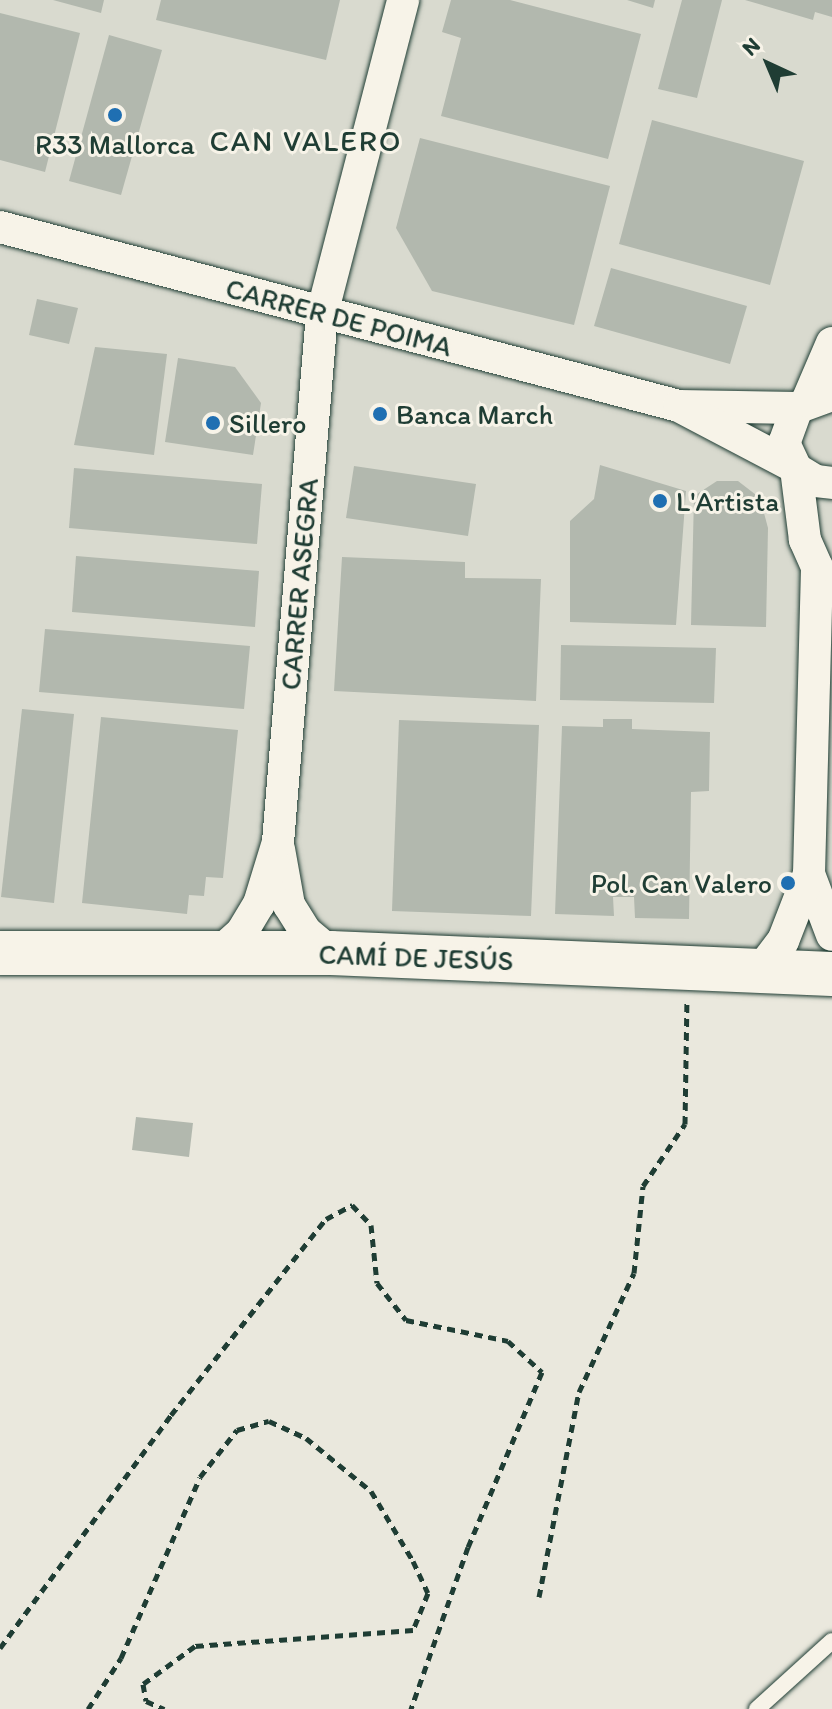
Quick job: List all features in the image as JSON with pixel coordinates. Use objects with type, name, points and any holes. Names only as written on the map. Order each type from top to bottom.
[{"type":"street","name":"CARRER ASEGRA","points":[[278,842],[322,314],[403,0]]},
{"type":"street","name":"CARRER DE POIMA","points":[[0,227],[679,406],[816,481],[832,483]]},
{"type":"street","points":[[817,567],[805,540],[785,430],[812,401],[832,343]]},
{"type":"street","name":"CARRER DE POIMA","points":[[679,406],[812,401]]},
{"type":"street","points":[[760,971],[783,941],[809,874],[817,567],[832,536]]},
{"type":"street","points":[[219,953],[242,932],[259,904],[278,842]]},
{"type":"street","points":[[278,842],[289,905],[306,932],[331,953]]},
{"type":"street","points":[[809,874],[832,935]]},
{"type":"street","name":"CAMÍ DE JESÚS","points":[[0,953],[331,953],[832,974]]},
{"type":"lane","points":[[757,1709],[832,1641]]},
{"type":"path","points":[[539,1597],[579,1392],[634,1273],[643,1186],[685,1124],[689,968]]},
{"type":"path","points":[[0,1648],[171,1415],[326,1219],[352,1205],[371,1225],[377,1283],[406,1320],[508,1341],[542,1372],[468,1547],[411,1709]]},
{"type":"path","points":[[88,1709],[121,1658],[200,1477],[237,1430],[269,1421],[306,1438],[371,1491],[413,1561],[428,1593],[413,1630],[195,1646],[143,1684],[146,1701],[164,1709]]},
{"type":"shaded area","points":[[0,0],[832,0],[832,974],[0,945]]},
{"type":"building","points":[[53,0],[104,0],[101,13]]},
{"type":"building","points":[[161,0],[340,0],[326,60],[156,20]]},
{"type":"building","points":[[451,0],[510,0],[641,34],[608,159],[441,116],[461,38],[442,32]]},
{"type":"building","points":[[627,0],[655,0],[653,8]]},
{"type":"building","points":[[682,0],[722,0],[697,98],[658,89]]},
{"type":"building","points":[[745,0],[832,0],[832,17],[815,12],[813,20]]},
{"type":"building","points":[[0,13],[80,33],[45,172],[0,160]]},
{"type":"building","name":"R33 Mallorca","points":[[109,35],[162,50],[121,195],[69,181]]},
{"type":"building","points":[[652,120],[804,161],[770,285],[619,244]]},
{"type":"building","points":[[420,138],[610,186],[574,325],[432,291],[396,228]]},
{"type":"building","points":[[611,268],[747,306],[730,364],[594,326]]},
{"type":"building","points":[[37,299],[78,308],[69,344],[29,335]]},
{"type":"building","points":[[95,347],[167,354],[154,455],[74,445]]},
{"type":"building","name":"Sillero","points":[[178,358],[235,367],[261,403],[253,455],[165,442]]},
{"type":"building","points":[[600,465],[686,491],[676,625],[570,622],[570,521],[594,499]]},
{"type":"building","points":[[354,466],[476,484],[468,536],[346,518]]},
{"type":"building","points":[[74,468],[262,484],[257,544],[69,528]]},
{"type":"building","points":[[717,481],[738,481],[760,498],[768,528],[766,627],[691,625],[694,496]]},
{"type":"building","points":[[76,556],[259,571],[255,627],[72,612]]},
{"type":"building","points":[[342,557],[465,562],[465,578],[541,579],[536,701],[334,691]]},
{"type":"building","points":[[45,629],[250,646],[244,709],[39,692]]},
{"type":"building","points":[[561,645],[716,648],[714,703],[560,700]]},
{"type":"building","points":[[22,709],[74,714],[54,903],[1,897]]},
{"type":"building","points":[[101,717],[238,730],[223,878],[206,877],[204,896],[189,895],[187,914],[82,903]]},
{"type":"building","points":[[603,719],[632,719],[632,729],[710,732],[709,791],[691,792],[689,919],[635,918],[634,897],[613,897],[614,916],[555,914],[562,726],[603,727]]},
{"type":"building","points":[[399,720],[539,725],[531,916],[392,911]]},
{"type":"building","points":[[136,1117],[193,1123],[189,1157],[132,1150]]},
{"type":"place","name":"R33 Mallorca","points":[[115,115]]},
{"type":"place","name":"Banca March","points":[[380,414]]},
{"type":"place","name":"Sillero","points":[[213,423]]},
{"type":"place","name":"L'Artista","points":[[660,501]]},
{"type":"place","name":"Pol. Can Valero","points":[[788,883]]},
{"type":"district","name":"CAN VALERO","points":[[306,141]]}]
